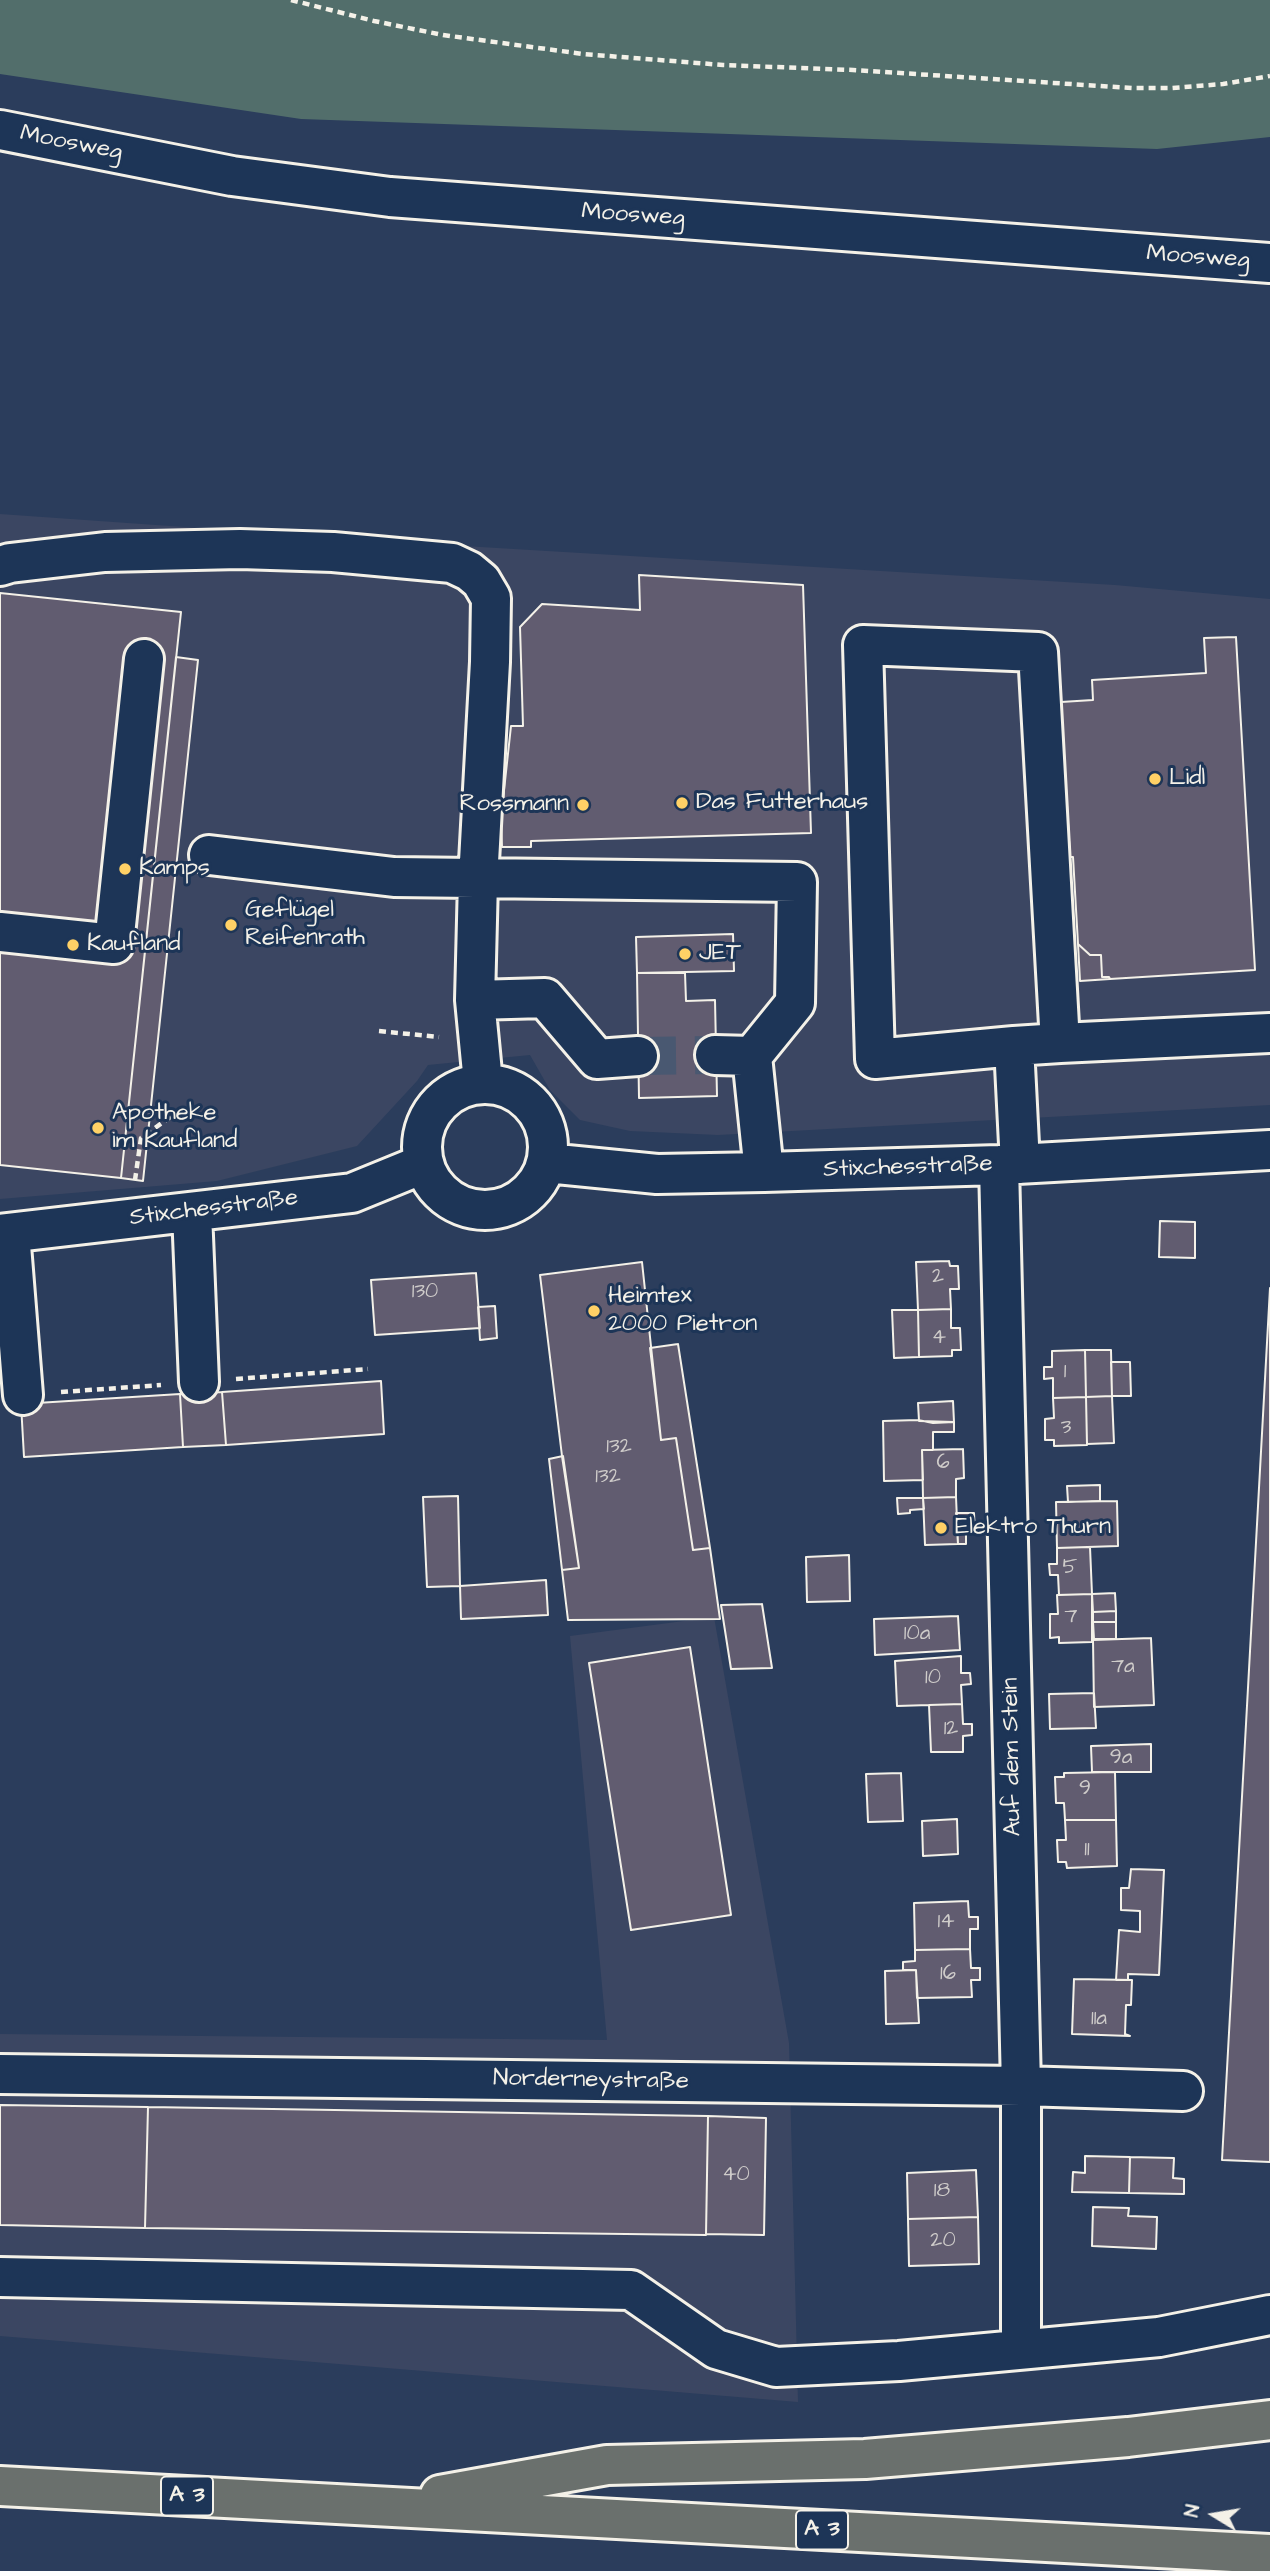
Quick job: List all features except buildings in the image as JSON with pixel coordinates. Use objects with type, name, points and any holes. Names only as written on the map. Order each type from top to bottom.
[{"type":"highway","points":[[374,2507],[607,2465],[865,2459],[1128,2437],[1270,2420]]},
{"type":"highway","name":"A 3","points":[[0,2486],[1270,2554]]},
{"type":"street","name":"Moosweg","points":[[0,130],[232,176],[390,197],[1270,263]]},
{"type":"street","points":[[3,563],[105,552],[240,549],[333,552],[452,563],[469,570],[481,581],[491,598],[478,880],[477,1018],[483,1083]]},
{"type":"street","points":[[1060,1043],[1038,652],[863,645],[875,1059],[1014,1046],[1270,1033]]},
{"type":"street","points":[[0,932],[114,944],[144,659]]},
{"type":"street","points":[[209,855],[394,877],[797,882],[795,1003],[734,1056],[764,1172]]},
{"type":"street","points":[[477,1018],[545,998],[597,1059],[638,1056]]},
{"type":"street","name":"Auf dem Stein","points":[[1014,1046],[1009,1165],[1021,2086],[1021,2349]]},
{"type":"street","points":[[483,1083],[503,1086],[521,1094],[535,1107],[545,1124],[547,1163],[538,1182],[524,1198],[506,1208],[485,1211],[464,1207],[446,1198],[432,1183],[424,1164],[421,1145],[424,1126],[433,1109],[447,1095],[464,1086],[483,1083]]},
{"type":"street","name":"Stixchesstraße","points":[[547,1163],[657,1174],[1009,1165],[1270,1150]]},
{"type":"street","name":"Stixchesstraße","points":[[5,1233],[352,1193],[424,1164]]},
{"type":"street","points":[[192,1212],[199,1382]]},
{"type":"street","points":[[5,1233],[23,1395]]},
{"type":"street","name":"Norderneystraße","points":[[0,2074],[1021,2086],[1183,2091]]},
{"type":"street","points":[[0,2277],[631,2290],[716,2350],[776,2367],[899,2361],[1158,2337],[1270,2315]]},
{"type":"path","points":[[291,0],[443,35],[583,54],[723,65],[853,70],[1132,88],[1210,85],[1270,76]]},
{"type":"path","points":[[379,1031],[453,1038],[477,1018]]},
{"type":"path","points":[[138,1160],[141,1138],[180,1110]]},
{"type":"shaded area","points":[[0,514],[397,542],[1115,585],[1270,599],[1270,1105],[718,1135],[630,1131],[580,1120],[550,1090],[530,1055],[428,1065],[417,1081],[357,1146],[217,1181],[0,1199]]},
{"type":"shaded area","points":[[714,1617],[789,2043],[798,2402],[0,2336],[0,2034],[607,2040],[570,1636]]},
{"type":"green space","points":[[0,0],[1270,0],[1270,137],[1157,149],[301,119],[0,74]]},
{"type":"tunnel","points":[[638,1056],[715,1055]]},
{"type":"place","name":"Lidl","points":[[1155,779]]},
{"type":"place","name":"Das Futterhaus","points":[[682,803]]},
{"type":"place","name":"Rossmann","points":[[583,805]]},
{"type":"place","name":"Kamps","points":[[125,869]]},
{"type":"place","name":"Geflügel Reifenrath","points":[[231,925]]},
{"type":"place","name":"Kaufland","points":[[73,945]]},
{"type":"place","name":"JET","points":[[685,954]]},
{"type":"place","name":"Apotheke im Kaufland","points":[[98,1128]]},
{"type":"place","name":"Heimtex 2000 Pietron","points":[[594,1311]]},
{"type":"place","name":"Elektro Thurn","points":[[941,1528]]}]
